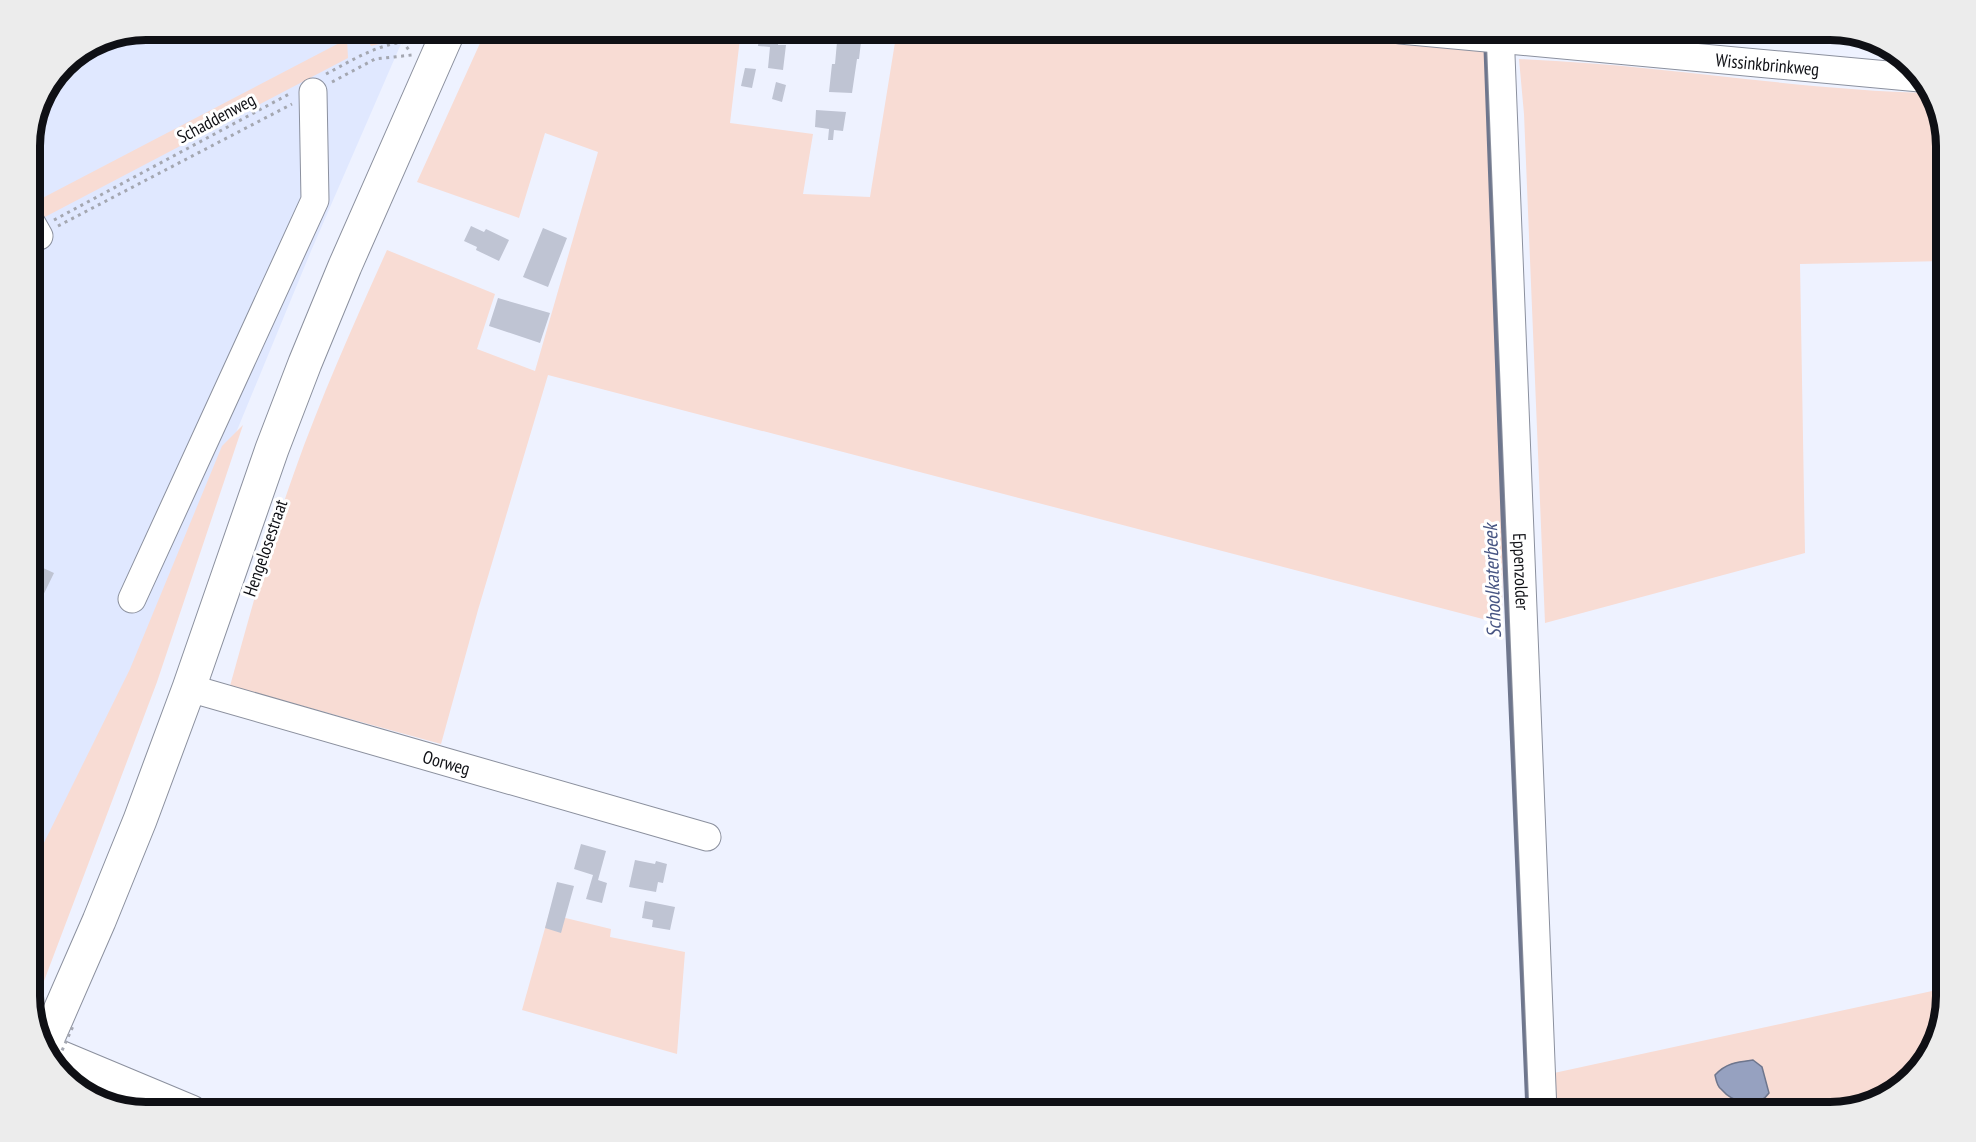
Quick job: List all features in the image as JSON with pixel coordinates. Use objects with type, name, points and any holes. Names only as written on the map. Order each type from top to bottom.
[{"type":"main road","name":"Hengelosestraat","points":[[59,1032],[99,921],[140,820],[189,688],[272,448],[354,244],[444,40]]},
{"type":"main road","points":[[59,1032],[174,1102]]},
{"type":"street","name":"Eppenzolder","points":[[1501,40],[1543,1102]]},
{"type":"street","name":"Wissinkbrinkweg","points":[[1550,40],[1909,77]]},
{"type":"street","points":[[132,599],[315,200],[310,86]]},
{"type":"street","name":"Oorweg","points":[[189,688],[707,837]]},
{"type":"path","name":"Schaddenweg","points":[[41,226],[310,86],[372,49],[403,42],[412,55],[375,59],[310,86],[41,226]]},
{"type":"path","points":[[57,1052],[59,1032]]},
{"type":"shaded area","points":[[347,40],[348,58],[43,218],[41,217],[41,199]]},
{"type":"shaded area","points":[[368,40],[396,40],[371,46]]},
{"type":"shaded area","points":[[403,40],[311,251],[41,905],[41,140],[44,119],[51,100],[62,82],[82,62],[100,51],[133,41]]},
{"type":"shaded area","points":[[481,40],[740,40],[730,123],[813,134],[803,194],[870,197],[895,40],[1394,40],[1486,49],[1503,515],[1502,624],[548,375],[441,744],[230,686],[268,552],[304,445],[387,250],[495,294],[477,349],[535,371],[598,152],[545,133],[519,218],[417,182]]},
{"type":"shaded area","points":[[1519,59],[1622,66],[1828,87],[1920,93],[1932,119],[1935,133],[1935,261],[1800,264],[1805,553],[1545,623],[1524,114]]},
{"type":"shaded area","points":[[243,425],[157,682],[41,989],[41,849],[130,669],[222,446]]},
{"type":"shaded area","points":[[549,914],[611,929],[610,937],[685,952],[677,1054],[522,1010]]},
{"type":"shaded area","points":[[1936,990],[1932,1023],[1914,1060],[1894,1080],[1857,1098],[1829,1102],[1555,1102],[1554,1073]]},
{"type":"shaded area","points":[[1753,1060],[1762,1067],[1769,1093],[1758,1102],[1738,1101],[1726,1094],[1717,1083],[1715,1075],[1737,1062]]},
{"type":"building","points":[[759,40],[778,40],[778,45],[786,45],[783,70],[768,68],[770,47],[758,46]]},
{"type":"building","points":[[837,40],[861,40],[852,93],[829,92],[832,64],[835,64]]},
{"type":"building","points":[[745,68],[756,69],[752,88],[741,86]]},
{"type":"building","points":[[776,82],[786,85],[782,102],[772,99]]},
{"type":"building","points":[[816,110],[846,112],[843,131],[834,130],[833,140],[828,140],[829,129],[815,127]]},
{"type":"building","points":[[471,226],[484,232],[486,229],[509,240],[499,261],[476,250],[477,247],[464,241]]},
{"type":"building","points":[[543,228],[567,238],[548,287],[523,277]]},
{"type":"building","points":[[498,298],[550,313],[540,343],[489,326]]},
{"type":"building","points":[[41,567],[54,573],[41,600]]},
{"type":"building","points":[[581,844],[606,851],[598,880],[607,883],[602,903],[586,899],[593,875],[574,869]]},
{"type":"building","points":[[635,860],[667,864],[663,883],[658,882],[656,892],[629,887]]},
{"type":"building","points":[[557,882],[574,886],[561,933],[545,928]]},
{"type":"building","points":[[645,901],[675,907],[670,930],[652,927],[653,920],[642,918]]},
{"type":"waterway","name":"Schoolkaterbeek","points":[[1486,49],[1528,1102]]}]
